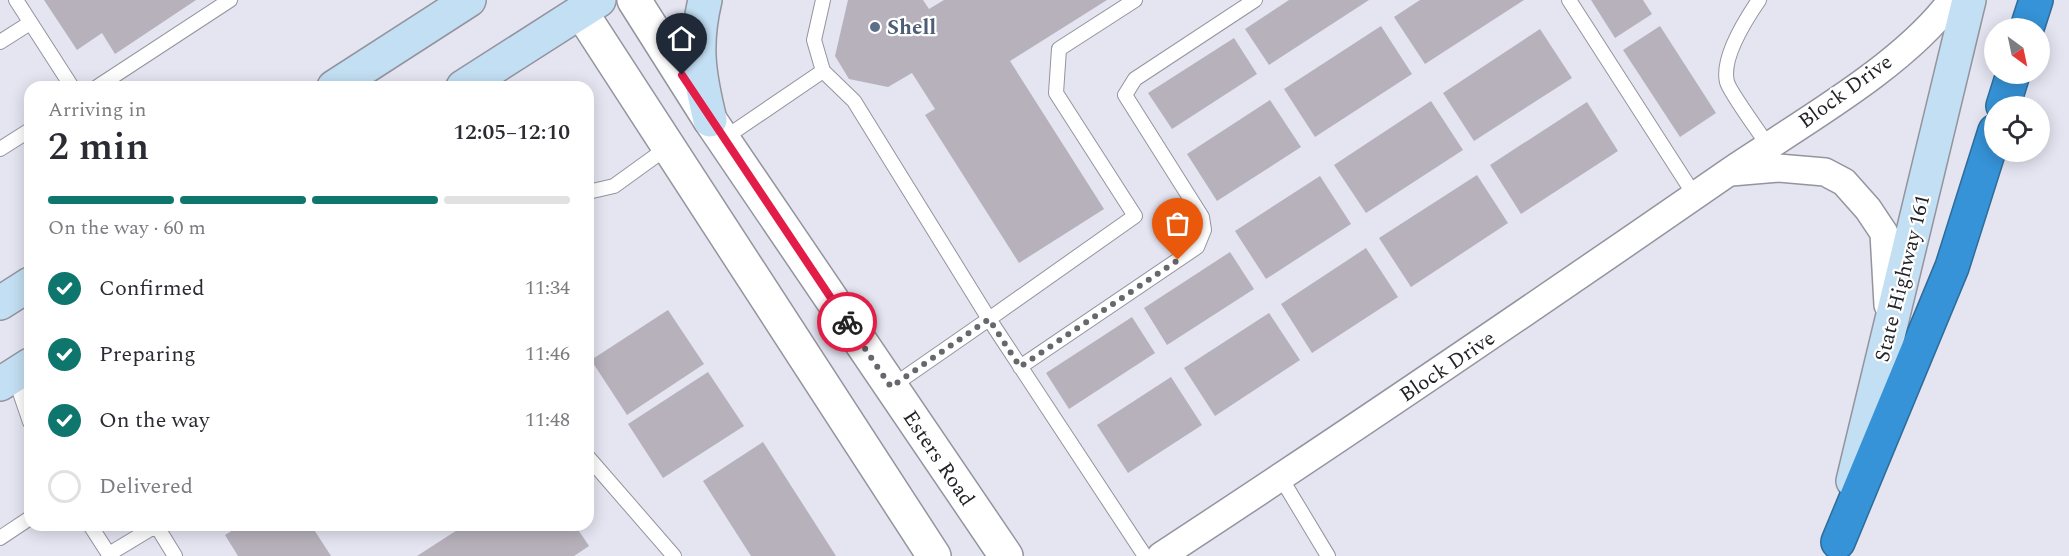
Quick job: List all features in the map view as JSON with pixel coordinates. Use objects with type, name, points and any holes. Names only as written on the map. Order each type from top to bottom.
[{"type":"highway","points":[[2031,18],[2037,0]]},
{"type":"highway","points":[[1837,549],[1952,267],[1985,162]]},
{"type":"main road","points":[[343,81],[469,0]]},
{"type":"main road","points":[[705,0],[698,32],[700,77],[717,130]]},
{"type":"main road","name":"State Highway 161","points":[[1837,549],[1969,0]]},
{"type":"main road","points":[[472,81],[584,4]]},
{"type":"main road","points":[[0,303],[24,288]]},
{"type":"street","name":"Esters Road","points":[[634,0],[717,130],[1006,556]]},
{"type":"street","name":"Block Drive","points":[[1161,556],[1555,294],[1874,74],[1939,18],[1952,0]]},
{"type":"street","points":[[584,4],[668,147],[934,556]]},
{"type":"street","name":"Block Drive","points":[[1730,172],[1778,168],[1825,172],[1844,182],[1868,209],[1884,233],[1889,333]]},
{"type":"lane","points":[[16,0],[68,81]]},
{"type":"lane","points":[[106,81],[230,0]]},
{"type":"lane","points":[[823,0],[814,40],[824,72],[855,101],[989,319],[1144,556]]},
{"type":"lane","points":[[891,387],[1135,216],[1056,93],[1059,49],[1135,0]]},
{"type":"lane","points":[[1020,367],[1197,247],[1204,230],[1202,217],[1125,95],[1135,79],[1255,0]]},
{"type":"lane","points":[[1569,0],[1695,196]]},
{"type":"lane","points":[[1759,0],[1742,25],[1730,57],[1727,82],[1768,146]]},
{"type":"lane","points":[[0,42],[30,22]]},
{"type":"lane","points":[[717,130],[824,72]]},
{"type":"lane","points":[[0,149],[24,134]]},
{"type":"lane","points":[[594,191],[614,186],[668,147]]},
{"type":"lane","points":[[15,373],[24,402]]},
{"type":"lane","points":[[594,464],[674,556]]},
{"type":"lane","points":[[1281,477],[1328,556]]},
{"type":"lane","points":[[0,538],[24,522]]},
{"type":"lane","points":[[94,531],[110,555],[147,531]]},
{"type":"lane","points":[[160,531],[175,556]]},
{"type":"building","points":[[44,0],[196,0],[115,54],[102,33],[77,50]]},
{"type":"building","points":[[848,0],[923,0],[929,9],[944,0],[1107,0],[1010,61],[1104,209],[1019,263],[925,115],[935,109],[912,73],[888,87],[849,79],[835,56]]},
{"type":"building","points":[[1289,0],[1369,0],[1269,65],[1245,29]]},
{"type":"building","points":[[1420,0],[1524,0],[1425,64],[1394,17]]},
{"type":"building","points":[[1591,0],[1643,0],[1652,14],[1615,38]]},
{"type":"building","points":[[1381,26],[1412,74],[1315,137],[1284,89]]},
{"type":"building","points":[[1660,26],[1716,113],[1680,137],[1623,50]]},
{"type":"building","points":[[1540,29],[1572,78],[1474,141],[1443,93]]},
{"type":"building","points":[[1234,38],[1257,74],[1172,129],[1148,93]]},
{"type":"building","points":[[1270,100],[1301,147],[1217,201],[1187,154]]},
{"type":"building","points":[[1431,101],[1463,150],[1366,213],[1334,165]]},
{"type":"building","points":[[1587,102],[1618,151],[1521,214],[1490,165]]},
{"type":"building","points":[[1477,175],[1508,223],[1411,287],[1379,238]]},
{"type":"building","points":[[1320,176],[1351,224],[1266,279],[1235,231]]},
{"type":"building","points":[[1366,248],[1398,297],[1312,353],[1281,304]]},
{"type":"building","points":[[1230,252],[1254,289],[1167,345],[1144,308]]},
{"type":"building","points":[[668,310],[704,364],[627,415],[594,365],[594,358]]},
{"type":"building","points":[[1269,313],[1300,360],[1215,416],[1184,368]]},
{"type":"building","points":[[1132,317],[1155,353],[1069,409],[1046,373]]},
{"type":"building","points":[[708,372],[744,426],[663,478],[628,424]]},
{"type":"building","points":[[1171,377],[1202,425],[1128,473],[1097,425]]},
{"type":"building","points":[[763,442],[836,556],[751,556],[703,481]]},
{"type":"building","points":[[231,531],[315,531],[331,556],[238,556],[225,535]]},
{"type":"building","points":[[456,531],[579,531],[589,546],[574,556],[417,556]]},
{"type":"way so far","points":[[847,322],[891,387],[989,319],[1020,367],[1178,260]]},
{"type":"place","name":"Shell","points":[[875,27]]},
{"type":"route","points":[[682,75],[847,322]]}]
